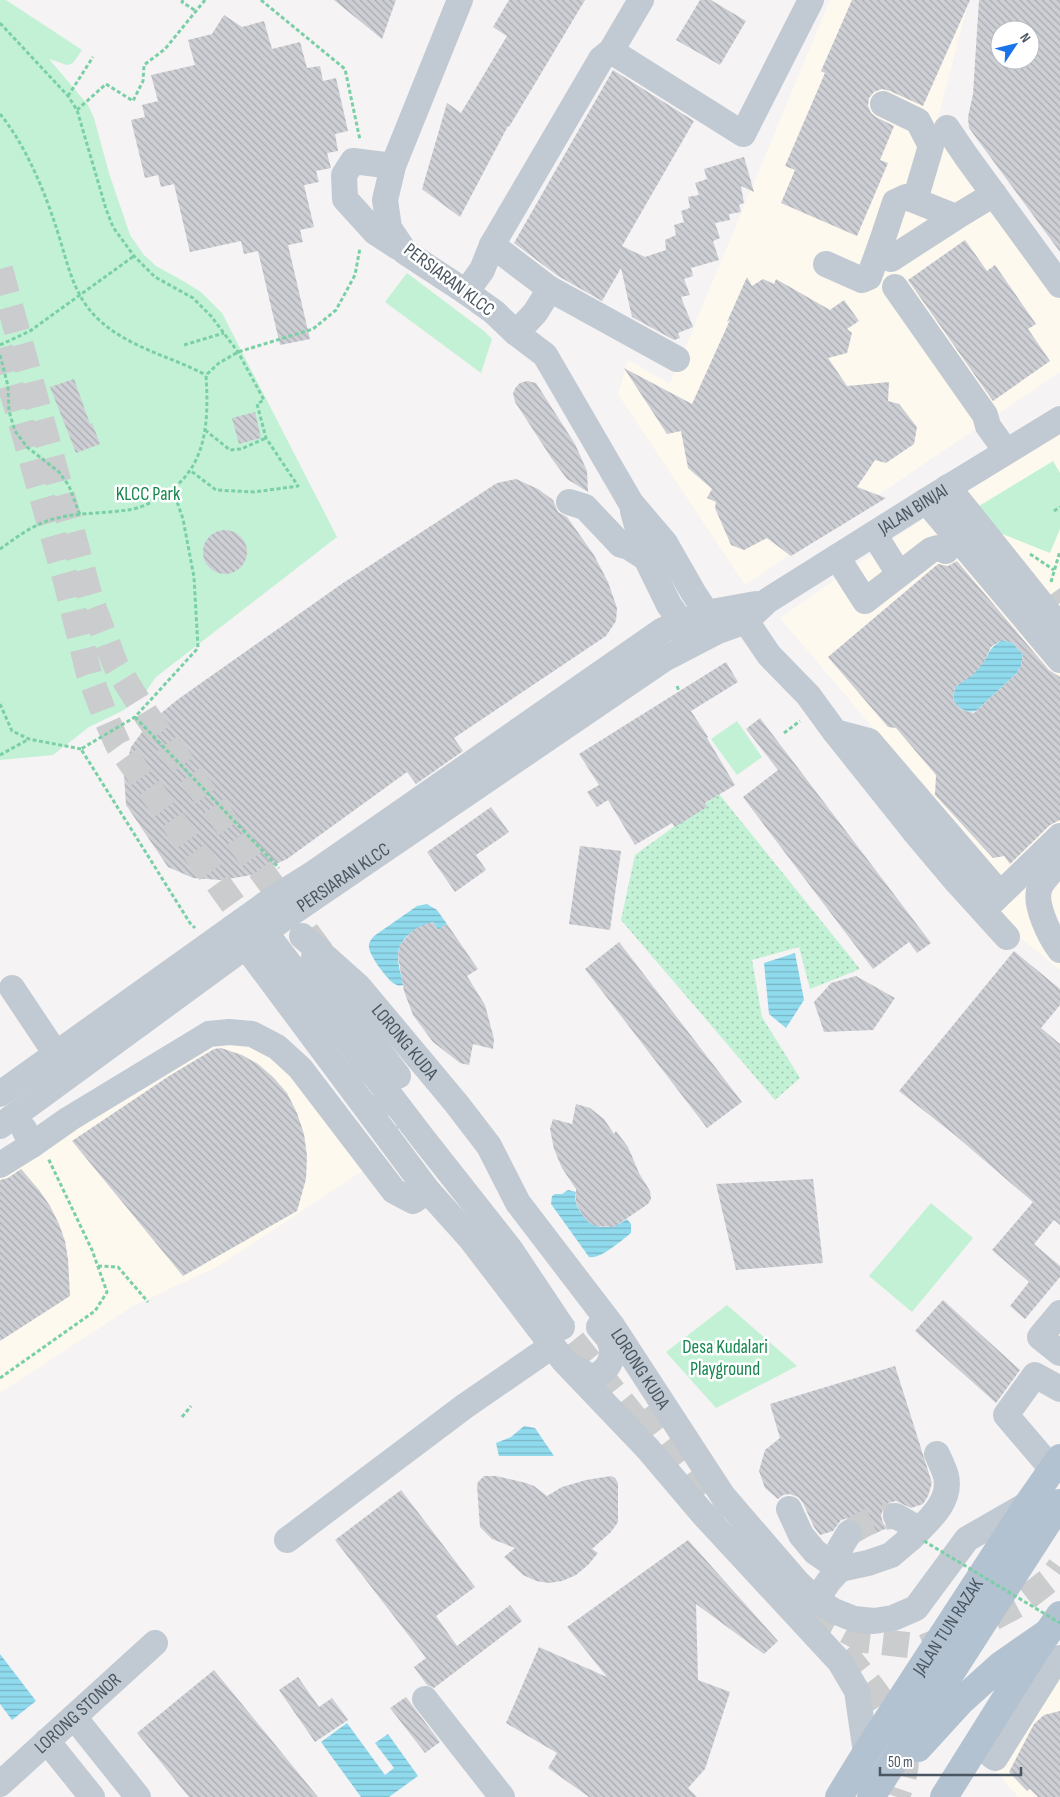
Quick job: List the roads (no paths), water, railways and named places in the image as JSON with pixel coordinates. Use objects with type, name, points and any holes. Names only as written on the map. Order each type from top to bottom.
[{"type":"main road","name":"JALAN TUN RAZAK","points":[[839,1797],[1056,1463]]},
{"type":"main road","name":"JALAN TUN RAZAK","points":[[872,1797],[1060,1503]]},
{"type":"main road","points":[[872,1797],[961,1701],[1001,1665],[1054,1646]]},
{"type":"main road","points":[[944,1797],[977,1744],[1054,1646]]},
{"type":"street","name":"PERSIARAN KLCC","points":[[460,0],[393,166],[384,200],[389,228],[405,252],[494,312],[516,333],[546,355],[631,503],[665,543],[700,627]]},
{"type":"street","points":[[466,292],[482,270],[492,245],[601,59],[611,51],[641,0]]},
{"type":"street","points":[[611,51],[743,134],[811,0]]},
{"type":"street","points":[[883,104],[918,121],[931,146],[915,200]]},
{"type":"street","points":[[947,128],[973,151],[994,194],[1060,285]]},
{"type":"street","points":[[393,166],[353,161],[344,175],[345,199],[376,232],[405,252]]},
{"type":"street","points":[[881,244],[891,259],[956,216],[994,194]]},
{"type":"street","points":[[826,264],[862,280],[869,276],[895,202],[906,197],[956,216]]},
{"type":"street","points":[[492,245],[550,289],[677,359]]},
{"type":"street","points":[[895,287],[985,415],[988,426],[1010,449]]},
{"type":"street","points":[[516,333],[535,313],[550,289]]},
{"type":"street","name":"JALAN BINJAI","points":[[767,602],[948,487],[1060,419]]},
{"type":"street","points":[[948,487],[1002,584],[1060,627]]},
{"type":"street","points":[[926,501],[1002,584],[1060,660]]},
{"type":"street","points":[[569,502],[584,507],[621,545],[629,547],[646,558]]},
{"type":"street","name":"PERSIARAN KLCC","points":[[631,503],[646,558],[669,605],[700,627]]},
{"type":"street","points":[[874,534],[899,574]]},
{"type":"street","points":[[837,557],[865,601],[931,550],[938,548],[946,551]]},
{"type":"street","points":[[1002,584],[1051,591]]},
{"type":"street","name":"PERSIARAN KLCC","points":[[0,1094],[56,1054],[249,930],[287,917],[664,659],[700,627],[741,614],[767,602]]},
{"type":"street","points":[[741,614],[769,655],[808,695],[914,831],[992,903]]},
{"type":"street","points":[[835,732],[869,741],[918,800],[992,903],[1008,936]]},
{"type":"street","points":[[914,831],[918,800]]},
{"type":"street","points":[[992,903],[1060,836]]},
{"type":"street","points":[[1060,862],[1039,888],[1043,918],[1052,939],[1060,950]]},
{"type":"street","points":[[1060,902],[1058,911],[1060,920]]},
{"type":"street","name":"LORONG KUDA","points":[[287,917],[359,987],[456,1102],[489,1146],[518,1203],[613,1328],[724,1496],[798,1584],[816,1600],[854,1620],[874,1621],[893,1618],[916,1608],[967,1539],[1028,1504]]},
{"type":"street","name":"LORONG KUDA","points":[[287,917],[336,995],[438,1130],[467,1180],[515,1242]]},
{"type":"street","name":"PERSIARAN KLCC","points":[[8,1121],[249,930]]},
{"type":"street","points":[[249,930],[428,1191],[471,1239],[704,1515],[840,1662],[857,1691],[866,1753]]},
{"type":"street","points":[[249,930],[424,1140],[510,1249],[559,1345],[581,1373],[591,1377],[598,1376],[605,1370],[611,1361],[612,1349],[609,1339],[594,1318],[589,1297]]},
{"type":"street","points":[[12,988],[56,1054]]},
{"type":"street","points":[[0,1165],[36,1143],[69,1119],[209,1034],[229,1032],[252,1034],[277,1047],[300,1068],[394,1192],[412,1201],[428,1191]]},
{"type":"street","points":[[392,1048],[518,1203]]},
{"type":"street","points":[[354,1071],[471,1239]]},
{"type":"street","points":[[8,1121],[36,1143]]},
{"type":"street","points":[[1060,1313],[1040,1337],[1060,1353]]},
{"type":"street","points":[[287,1540],[464,1406],[559,1345]]},
{"type":"street","points":[[1056,1463],[1006,1415],[1036,1375],[1060,1389]]},
{"type":"street","points":[[816,1600],[840,1569],[868,1563],[891,1555],[917,1539],[944,1498],[946,1477],[937,1454]]},
{"type":"street","points":[[789,1509],[801,1535],[815,1552],[840,1569]]},
{"type":"street","points":[[896,1516],[910,1524],[917,1539]]},
{"type":"street","points":[[840,1569],[840,1548],[849,1533]]},
{"type":"street","name":"LORONG STONOR","points":[[0,1784],[17,1761],[47,1741],[155,1643]]},
{"type":"street","points":[[425,1699],[502,1797]]},
{"type":"street","points":[[74,1717],[138,1797]]},
{"type":"street","points":[[47,1741],[92,1797]]},
{"type":"water","points":[[1002,640],[1013,643],[1023,655],[1021,666],[1017,673],[976,711],[963,710],[953,701],[955,687],[976,671],[991,649]]},
{"type":"water","points":[[427,904],[437,910],[447,924],[438,930],[433,922],[409,934],[399,950],[398,957],[403,985],[397,985],[388,978],[375,961],[370,951],[369,943],[374,936],[417,906]]},
{"type":"water","points":[[795,953],[804,1000],[786,1028],[769,1014],[764,963]]},
{"type":"water","points":[[568,1190],[576,1192],[577,1206],[592,1224],[609,1227],[627,1219],[631,1224],[631,1233],[605,1253],[589,1257],[551,1204],[552,1196],[562,1194]]},
{"type":"water","points":[[524,1426],[535,1428],[554,1456],[499,1456],[496,1443],[511,1437]]},
{"type":"water","points":[[0,1654],[36,1701],[12,1720],[0,1704]]},
{"type":"water","points":[[347,1723],[385,1775],[394,1768],[375,1743],[388,1734],[418,1776],[389,1797],[361,1797],[321,1742]]},
{"type":"tunnel","points":[[0,269],[91,601],[116,666],[147,716],[322,953]]},
{"type":"tunnel","points":[[0,348],[66,581],[89,674],[106,718],[118,745],[257,937]]},
{"type":"tunnel","points":[[1053,593],[1060,603]]},
{"type":"tunnel","points":[[349,1064],[399,1128]]},
{"type":"tunnel","points":[[545,1314],[562,1327],[646,1432]]},
{"type":"tunnel","points":[[642,1411],[711,1500],[725,1515]]},
{"type":"tunnel","points":[[849,1533],[871,1521],[883,1517],[896,1516]]},
{"type":"tunnel","points":[[812,1612],[864,1640],[924,1647],[981,1624],[1017,1605],[1052,1578],[1060,1567]]},
{"type":"tunnel","points":[[844,1652],[873,1689],[898,1730],[906,1759],[904,1774],[897,1797]]},
{"type":"park label","name":"KLCC Park","points":[[148,494]]},
{"type":"park label","name":"Desa Kudalari Playground","points":[[725,1358]]}]
